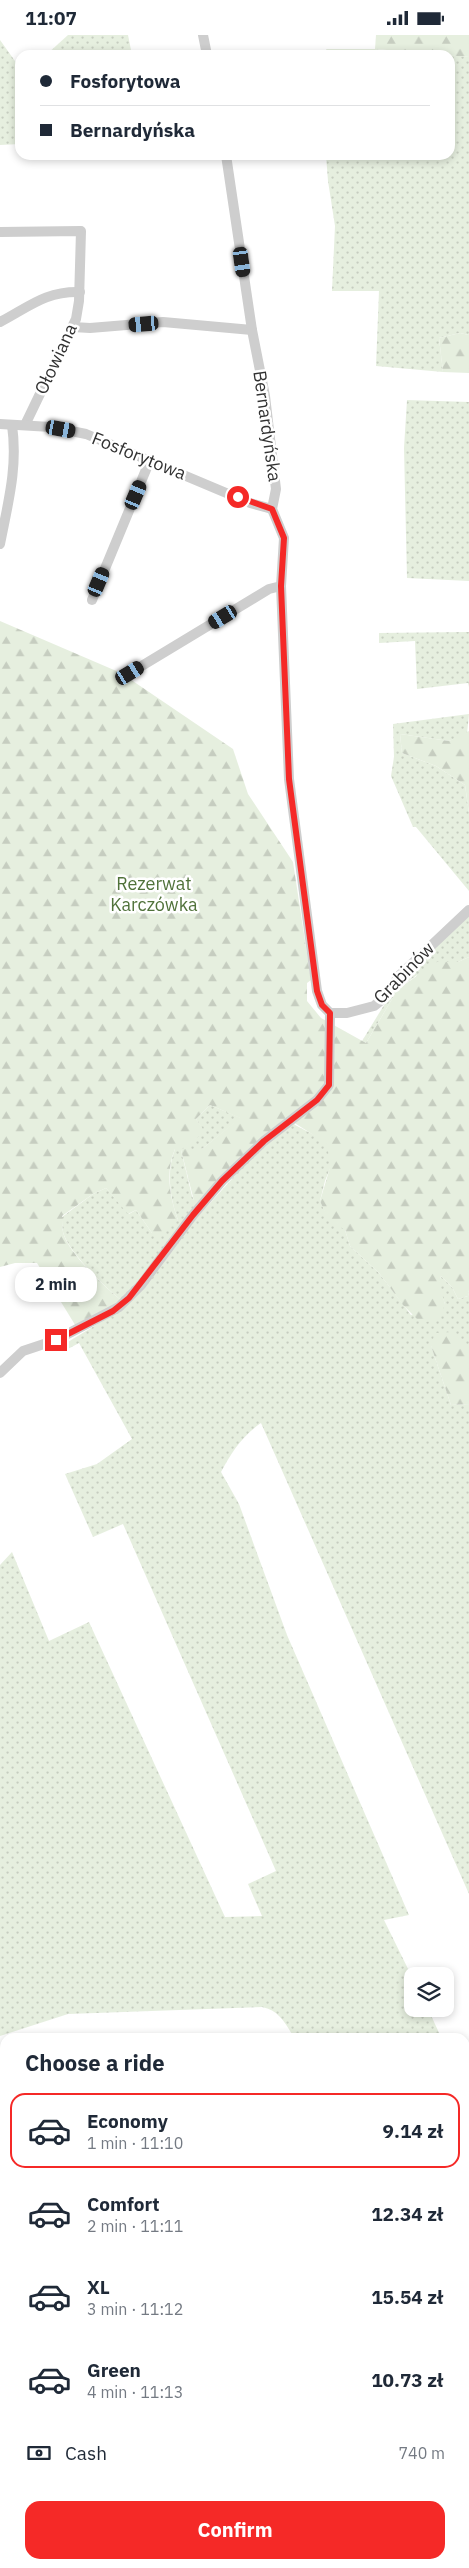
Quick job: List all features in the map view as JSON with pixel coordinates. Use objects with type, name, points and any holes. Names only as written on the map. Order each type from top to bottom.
[{"type":"street","points":[[203,35],[206,50]]},
{"type":"street","name":"Bernardyńska","points":[[227,160],[252,330],[265,397],[276,489],[272,509]]},
{"type":"street","name":"Ołowiana","points":[[0,232],[81,231],[80,292],[74,327],[25,425]]},
{"type":"street","points":[[0,322],[47,295],[61,292],[80,292]]},
{"type":"street","points":[[74,327],[90,329],[166,322],[252,330]]},
{"type":"street","name":"Fosforytowa","points":[[0,425],[51,427],[86,434],[250,503],[272,509]]},
{"type":"street","points":[[0,544],[15,468],[16,449],[12,425]]},
{"type":"street","points":[[92,600],[150,461]]},
{"type":"street","points":[[0,1373],[23,1351],[63,1337],[119,1307],[141,1285],[193,1215],[222,1181],[264,1141],[317,1100],[329,1085],[330,1013],[322,1005],[317,991],[291,805],[281,586],[284,538],[272,509]]},
{"type":"street","points":[[130,673],[269,589],[281,586]]},
{"type":"street","name":"Grabinów","points":[[330,1013],[347,1013],[374,1006],[384,998],[399,976],[469,911]]},
{"type":"green space","points":[[68,35],[128,35],[131,50],[52,50]]},
{"type":"green space","points":[[376,35],[469,35],[469,57],[455,56],[455,50],[375,49]]},
{"type":"green space","points":[[0,40],[15,61],[15,144],[0,145]]},
{"type":"green space","points":[[326,49],[386,50],[326,50]]},
{"type":"green space","points":[[455,56],[469,57],[469,335],[460,333],[439,338],[443,372],[376,366],[379,291],[332,291],[335,226],[326,160],[455,160]]},
{"type":"green space","points":[[460,333],[469,335],[469,373],[443,372],[439,338]]},
{"type":"green space","points":[[407,400],[469,402],[469,581],[407,578],[404,448]]},
{"type":"green space","name":"Rezerwat Karczówka","points":[[0,621],[121,673],[233,749],[248,794],[293,862],[311,980],[307,983],[307,1001],[321,1018],[366,1043],[398,989],[437,962],[458,962],[469,957],[469,1290],[468,1296],[458,1299],[452,1287],[441,1276],[439,1285],[445,1304],[439,1321],[420,1322],[403,1305],[379,1273],[350,1246],[345,1230],[328,1219],[320,1201],[331,1164],[326,1143],[293,1122],[195,1205],[181,1150],[175,1149],[169,1176],[178,1220],[159,1237],[152,1233],[136,1210],[128,1214],[106,1188],[93,1194],[62,1216],[63,1232],[66,1240],[79,1259],[97,1279],[122,1301],[77,1328],[37,1263],[15,1263],[0,1267]],"holes":[[[210,1105],[240,1118],[202,1149],[182,1149],[205,1132],[196,1119]]]},
{"type":"green space","points":[[469,632],[469,687],[468,683],[417,689],[415,641],[379,643],[379,633]]},
{"type":"green space","points":[[469,714],[467,734],[449,741],[400,734],[402,753],[436,766],[465,785],[469,813],[469,891],[416,827],[413,827],[391,776],[394,757],[393,724]]},
{"type":"green space","points":[[469,731],[469,813],[465,785],[436,766],[402,753],[400,734],[449,741]]},
{"type":"green space","points":[[469,915],[469,957],[458,962],[437,962],[345,1230],[350,1246],[379,1273],[411,1315],[445,1304],[438,1285],[441,1276],[452,1287],[458,1299],[468,1296],[469,1290],[469,1349],[431,1346],[451,1405],[469,1404],[469,1894],[261,1423],[248,1433],[238,1445],[221,1472],[239,1504],[287,1635],[409,1915],[384,1920],[407,1967],[404,1967],[404,2017],[432,2017],[439,2033],[291,2033],[277,2014],[262,2007],[68,2014],[9,2033],[0,2033],[0,1565],[12,1552],[49,1641],[89,1622],[225,1917],[262,1916],[248,1884],[276,1871],[123,1524],[93,1537],[65,1474],[97,1464],[132,1439],[79,1343],[66,1350],[63,1345],[104,1320],[250,1159],[293,1122],[295,1125],[322,1139],[360,1094],[325,1181],[320,1201],[326,1213],[417,975],[398,989],[366,1043],[362,1041],[400,979]]},
{"type":"green space","points":[[210,1105],[241,1118],[202,1149],[181,1150],[192,1196],[198,1208],[122,1301],[98,1279],[72,1249],[63,1232],[62,1217],[93,1194],[106,1188],[129,1214],[136,1210],[152,1233],[178,1220],[170,1185],[172,1158],[175,1149],[181,1149],[204,1132],[196,1119]]},
{"type":"green space","points":[[453,1332],[469,1349],[469,1404],[451,1405],[431,1346],[435,1333]]},
{"type":"route","points":[[56,1340],[113,1311],[129,1298],[141,1285],[193,1215],[222,1181],[264,1141],[317,1100],[329,1085],[330,1013],[322,1005],[317,991],[291,805],[281,586],[284,538],[282,529],[272,509],[250,503],[238,497]]}]
